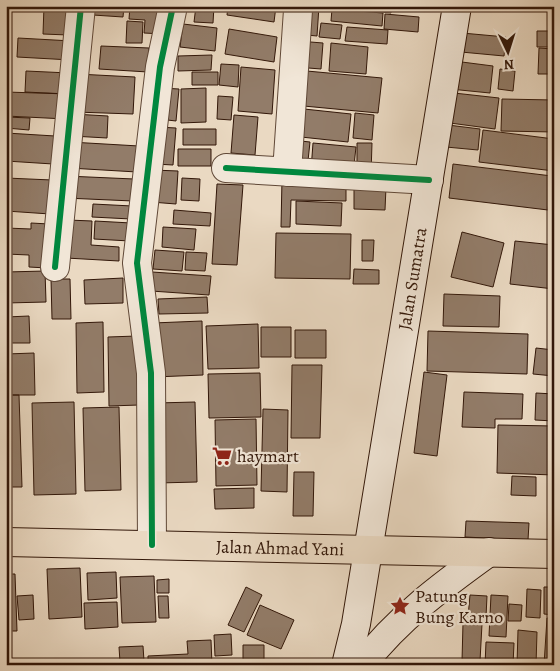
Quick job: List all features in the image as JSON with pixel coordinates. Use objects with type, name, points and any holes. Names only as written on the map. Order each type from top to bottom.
[{"type":"main road","name":"Jalan Ahmad Yani","points":[[6,542],[294,546],[367,550],[554,554]]},
{"type":"street","points":[[55,267],[81,6]]},
{"type":"street","points":[[152,545],[152,373],[138,263],[160,68],[173,6]]},
{"type":"street","name":"Jalan Sumatra","points":[[346,665],[356,624],[457,6]]},
{"type":"street","points":[[287,172],[298,10]]},
{"type":"street","points":[[226,168],[429,180]]},
{"type":"street","points":[[362,665],[387,635],[440,587],[489,552]]},
{"type":"building","points":[[44,6],[71,6],[68,35],[43,34]]},
{"type":"building","points":[[93,6],[124,6],[123,17],[93,15]]},
{"type":"building","points":[[130,6],[165,6],[164,34],[144,33],[145,20],[129,19]]},
{"type":"building","points":[[196,6],[214,6],[213,23],[194,22]]},
{"type":"building","points":[[228,6],[276,6],[274,22],[227,15]]},
{"type":"building","points":[[299,6],[319,6],[317,36],[296,34]]},
{"type":"building","points":[[348,6],[391,6],[391,13],[348,9]]},
{"type":"building","points":[[6,7],[11,7],[10,22],[6,22]]},
{"type":"building","points":[[332,9],[383,13],[382,26],[331,21]]},
{"type":"building","points":[[385,14],[419,17],[418,32],[384,29]]},
{"type":"building","points":[[127,21],[143,22],[142,43],[126,43]]},
{"type":"building","points":[[321,23],[342,25],[340,39],[319,37]]},
{"type":"building","points":[[183,24],[217,28],[215,51],[180,47]]},
{"type":"building","points":[[347,27],[388,30],[387,44],[345,41]]},
{"type":"building","points":[[229,29],[277,37],[274,62],[225,54]]},
{"type":"building","points":[[537,31],[554,31],[554,47],[537,47]]},
{"type":"building","points":[[462,33],[506,37],[504,56],[461,52]]},
{"type":"building","points":[[18,38],[72,41],[71,60],[17,57]]},
{"type":"building","points":[[298,41],[323,43],[321,69],[296,67]]},
{"type":"building","points":[[331,43],[368,47],[366,74],[329,71]]},
{"type":"building","points":[[101,46],[149,48],[148,72],[99,69]]},
{"type":"building","points":[[539,48],[554,49],[554,74],[538,74]]},
{"type":"building","points":[[212,55],[211,70],[178,71],[178,56]]},
{"type":"building","points":[[454,61],[493,66],[490,93],[450,89]]},
{"type":"building","points":[[221,64],[239,65],[238,87],[219,85]]},
{"type":"building","points":[[241,67],[275,70],[272,114],[238,111]]},
{"type":"building","points":[[500,69],[515,71],[513,91],[498,89]]},
{"type":"building","points":[[296,70],[382,78],[378,113],[293,105]]},
{"type":"building","points":[[26,71],[69,73],[68,94],[25,92]]},
{"type":"building","points":[[192,72],[218,72],[218,85],[192,85]]},
{"type":"building","points":[[77,74],[135,77],[133,114],[75,112]]},
{"type":"building","points":[[161,88],[179,89],[176,121],[159,119]]},
{"type":"building","points":[[206,88],[206,122],[181,123],[181,89]]},
{"type":"building","points":[[6,92],[68,94],[66,119],[6,116]]},
{"type":"building","points":[[454,93],[499,98],[495,129],[450,123]]},
{"type":"building","points":[[218,96],[233,97],[231,120],[217,119]]},
{"type":"building","points":[[502,99],[554,100],[554,132],[501,131]]},
{"type":"building","points":[[304,109],[351,114],[348,142],[301,137]]},
{"type":"building","points":[[355,113],[374,115],[372,140],[353,138]]},
{"type":"building","points":[[73,114],[108,116],[107,138],[72,136]]},
{"type":"building","points":[[234,115],[258,117],[255,155],[231,153]]},
{"type":"building","points":[[6,117],[30,118],[29,130],[6,128]]},
{"type":"building","points":[[448,125],[480,129],[478,150],[446,147]]},
{"type":"building","points":[[157,127],[176,128],[173,165],[155,164]]},
{"type":"building","points":[[183,129],[216,129],[216,145],[183,145]]},
{"type":"building","points":[[483,130],[554,139],[554,171],[479,162]]},
{"type":"building","points":[[6,133],[55,136],[53,164],[6,161]]},
{"type":"building","points":[[291,140],[310,142],[307,170]]},
{"type":"building","points":[[70,142],[139,146],[137,172],[69,168]]},
{"type":"building","points":[[313,143],[356,147],[353,174],[311,170]]},
{"type":"building","points":[[357,143],[372,143],[371,174],[357,174]]},
{"type":"building","points":[[178,149],[211,149],[211,166],[178,166]]},
{"type":"building","points":[[453,164],[552,176],[548,210],[449,198]]},
{"type":"building","points":[[153,170],[178,171],[176,204],[151,202]]},
{"type":"building","points":[[66,176],[134,179],[133,201],[65,198]]},
{"type":"building","points":[[6,178],[52,180],[50,214],[6,211]]},
{"type":"building","points":[[182,178],[200,179],[199,201],[181,200]]},
{"type":"building","points":[[282,179],[346,181],[346,201],[291,200],[290,227],[281,227]]},
{"type":"building","points":[[217,184],[243,185],[237,265],[212,264]]},
{"type":"building","points":[[354,186],[386,187],[385,210],[354,209]]},
{"type":"building","points":[[296,201],[342,203],[341,226],[296,224]]},
{"type":"building","points":[[93,204],[132,206],[131,219],[92,217]]},
{"type":"building","points":[[174,210],[211,213],[210,226],[173,224]]},
{"type":"building","points":[[68,220],[92,221],[91,245],[119,247],[119,261],[66,258]]},
{"type":"building","points":[[95,221],[131,223],[130,241],[94,239]]},
{"type":"building","points":[[31,223],[49,224],[47,268],[29,267],[29,255],[6,254],[6,228],[31,229]]},
{"type":"building","points":[[163,227],[196,229],[194,250],[162,247]]},
{"type":"building","points":[[462,232],[504,243],[493,287],[451,277]]},
{"type":"building","points":[[276,233],[351,234],[350,279],[275,278]]},
{"type":"building","points":[[362,240],[374,240],[373,261],[362,261]]},
{"type":"building","points":[[515,241],[554,245],[554,289],[510,284]]},
{"type":"building","points":[[155,250],[184,252],[182,271],[153,269]]},
{"type":"building","points":[[186,252],[207,253],[205,271],[185,270]]},
{"type":"building","points":[[354,269],[379,270],[379,284],[353,284]]},
{"type":"building","points":[[45,271],[46,302],[6,303],[6,272]]},
{"type":"building","points":[[152,272],[211,276],[209,295],[151,291]]},
{"type":"building","points":[[123,278],[123,303],[85,304],[84,280]]},
{"type":"building","points":[[51,279],[70,279],[71,319],[52,319]]},
{"type":"building","points":[[444,294],[500,296],[499,327],[443,326]]},
{"type":"building","points":[[207,297],[208,313],[159,314],[158,299]]},
{"type":"building","points":[[29,316],[30,343],[6,343],[6,317]]},
{"type":"building","points":[[202,321],[203,375],[154,377],[153,323]]},
{"type":"building","points":[[103,322],[104,392],[77,393],[76,323]]},
{"type":"building","points":[[258,324],[259,368],[208,369],[206,326]]},
{"type":"building","points":[[261,327],[291,327],[291,357],[261,357]]},
{"type":"building","points":[[295,330],[326,330],[326,358],[295,358]]},
{"type":"building","points":[[428,331],[528,334],[527,374],[427,371]]},
{"type":"building","points":[[137,336],[139,405],[109,406],[108,337]]},
{"type":"building","points":[[536,348],[554,350],[554,376],[533,374]]},
{"type":"building","points":[[34,353],[35,395],[6,395],[6,354]]},
{"type":"building","points":[[292,365],[322,365],[320,438],[291,438]]},
{"type":"building","points":[[424,372],[447,375],[437,456],[414,453]]},
{"type":"building","points":[[260,373],[261,417],[209,418],[208,374]]},
{"type":"building","points":[[464,392],[523,394],[522,419],[495,419],[495,428],[462,427]]},
{"type":"building","points":[[536,393],[554,394],[554,421],[535,420]]},
{"type":"building","points":[[6,395],[19,395],[22,487],[6,487]]},
{"type":"building","points":[[74,402],[76,494],[34,495],[32,403]]},
{"type":"building","points":[[195,402],[197,482],[158,483],[156,403]]},
{"type":"building","points":[[119,407],[121,490],[85,491],[83,408]]},
{"type":"building","points":[[263,409],[288,410],[287,492],[261,491]]},
{"type":"building","points":[[256,419],[257,485],[216,486],[215,420]]},
{"type":"building","points":[[498,425],[554,426],[554,475],[497,473]]},
{"type":"building","points":[[294,472],[314,472],[313,516],[293,516]]},
{"type":"building","points":[[512,476],[536,477],[536,496],[511,495]]},
{"type":"building","points":[[254,488],[254,508],[215,509],[214,489]]},
{"type":"building","points":[[466,521],[529,523],[528,540],[465,537]]},
{"type":"building","points":[[80,568],[82,617],[49,619],[47,569]]},
{"type":"building","points":[[116,572],[117,598],[88,600],[87,573]]},
{"type":"building","points":[[6,574],[15,574],[17,631],[6,631]]},
{"type":"building","points":[[154,576],[156,622],[122,623],[120,577]]},
{"type":"building","points":[[169,579],[169,593],[157,593],[157,580]]},
{"type":"building","points":[[246,587],[262,595],[244,632],[228,625]]},
{"type":"building","points":[[544,587],[554,587],[554,615],[544,614]]},
{"type":"building","points":[[527,589],[541,590],[540,618],[526,617]]},
{"type":"building","points":[[33,595],[34,619],[19,620],[17,596]]},
{"type":"building","points":[[470,595],[487,596],[486,617],[468,617]]},
{"type":"building","points":[[491,595],[508,596],[506,637],[489,636]]},
{"type":"building","points":[[158,596],[168,596],[169,618],[159,618]]},
{"type":"building","points":[[117,602],[118,627],[85,629],[84,603]]},
{"type":"building","points":[[509,604],[522,605],[521,621],[508,621]]},
{"type":"building","points":[[260,605],[294,620],[281,649],[247,635]]},
{"type":"building","points":[[547,618],[554,619],[554,665],[544,665]]},
{"type":"building","points":[[463,623],[482,624],[480,661],[462,661]]},
{"type":"building","points":[[518,630],[537,632],[536,665],[517,665]]},
{"type":"building","points":[[231,634],[232,655],[215,656],[214,635]]},
{"type":"building","points":[[211,640],[212,665],[148,665],[148,656],[188,654],[187,641]]},
{"type":"building","points":[[486,642],[514,643],[513,665],[485,665]]},
{"type":"building","points":[[243,645],[264,645],[264,665],[243,665]]},
{"type":"building","points":[[143,646],[144,661],[120,662],[119,647]]},
{"type":"building","points":[[30,660],[57,665],[29,665]]},
{"type":"cycle path","points":[[55,267],[81,6]]},
{"type":"cycle path","points":[[152,545],[151,373],[137,263],[160,67],[173,6]]},
{"type":"cycle path","points":[[226,168],[429,180]]},
{"type":"place","name":"haymart","points":[[222,456]]},
{"type":"place","name":"Patung Bung Karno","points":[[400,606]]}]
